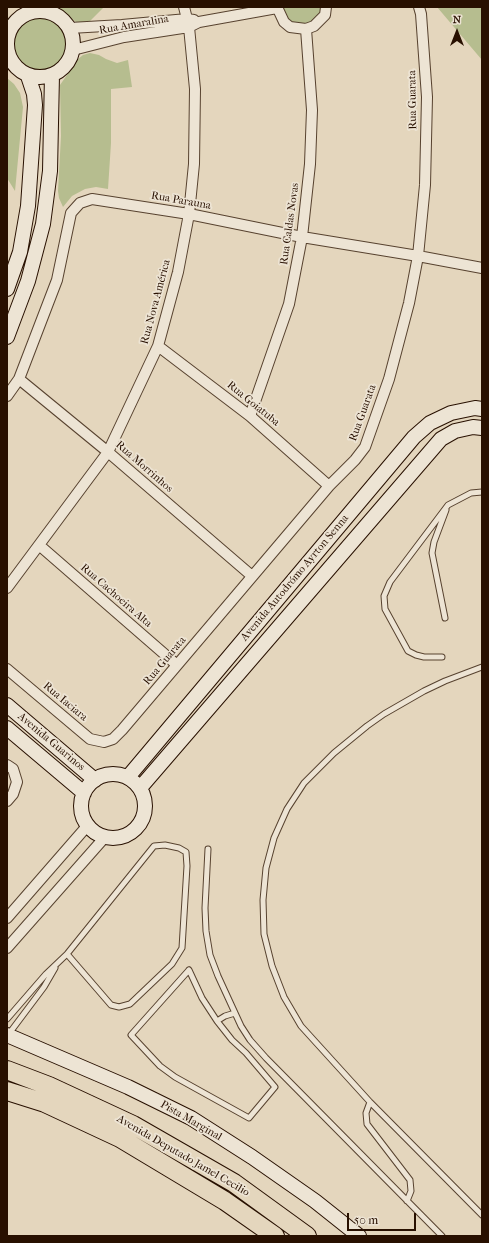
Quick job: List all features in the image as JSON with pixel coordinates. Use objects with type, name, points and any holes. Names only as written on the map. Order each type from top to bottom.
[{"type":"highway","name":"Avenida Deputado Jamel Cecilio","points":[[7,1070],[49,1086],[133,1125],[234,1184],[307,1236]]},
{"type":"highway","name":"Avenida Deputado Jamel Cecilio","points":[[7,1091],[45,1103],[120,1138],[225,1201],[275,1236]]},
{"type":"street","name":"Rua Nova América","points":[[7,588],[108,452],[158,346],[178,272],[189,214],[194,164],[195,89],[188,23],[184,7]]},
{"type":"street","name":"Rua Amaralina","points":[[70,28],[199,22],[277,7]]},
{"type":"street","points":[[277,7],[284,22],[290,27],[306,29],[314,26],[325,15],[326,7]]},
{"type":"street","name":"Rua Guarata","points":[[113,739],[329,486],[355,460],[365,447],[388,379],[409,303],[418,256],[425,185],[427,97],[421,14],[419,7]]},
{"type":"street","points":[[7,289],[20,252],[28,206],[35,105],[34,94],[28,76],[10,62],[7,53],[8,31],[23,11],[44,9],[63,20],[70,28],[73,50],[62,70],[52,75],[28,76]]},
{"type":"street","name":"Rua Amaralina","points":[[73,50],[188,23]]},
{"type":"street","name":"Rua Caldas Novas","points":[[250,416],[289,304],[302,237],[310,164],[312,110],[306,29]]},
{"type":"street","points":[[7,337],[28,281],[43,224],[50,171],[52,75]]},
{"type":"street","name":"Rua Parauna","points":[[7,396],[19,379],[57,280],[71,213],[80,203],[92,199],[189,214],[302,237],[482,268]]},
{"type":"street","name":"Rua Goiatuba","points":[[158,346],[250,416],[329,486]]},
{"type":"street","name":"Rua Morrinhos","points":[[19,379],[108,452],[252,576]]},
{"type":"street","name":"Avenida Autodrómo Ayrton Senna","points":[[128,777],[414,437],[430,423],[451,413],[475,408],[482,409]]},
{"type":"street","name":"Avenida Autodrómo Ayrton Senna","points":[[140,788],[440,439],[455,431],[473,427],[482,428]]},
{"type":"street","name":"Rua Cachoeira Alta","points":[[39,544],[177,665]]},
{"type":"street","name":"Rua Iaciara","points":[[7,669],[90,739],[104,742],[113,739]]},
{"type":"street","name":"Avenida Guarinos","points":[[7,705],[95,780]]},
{"type":"street","name":"Avenida Guarinos","points":[[7,728],[84,793]]},
{"type":"street","points":[[7,765],[13,770],[17,782],[13,794],[7,801]]},
{"type":"street","points":[[111,774],[128,777],[140,788],[144,798],[145,809],[142,820],[136,829],[127,835],[116,838],[105,837],[96,833],[88,825],[84,818],[82,801],[84,793],[95,780],[103,776],[111,774]]},
{"type":"street","points":[[7,918],[88,825]]},
{"type":"street","points":[[7,948],[105,837]]},
{"type":"street","name":"Pista Marginal","points":[[7,1035],[128,1087],[190,1118],[252,1157],[315,1201],[359,1236]]},
{"type":"lane","points":[[442,657],[416,656],[408,651],[385,608],[384,596],[390,582],[448,505],[471,493],[482,492]]},
{"type":"lane","points":[[445,618],[432,553],[434,542],[448,505]]},
{"type":"lane","points":[[482,667],[445,681],[404,702],[367,726],[334,753],[304,783],[280,823],[270,853],[264,884],[263,917],[267,950],[277,982],[301,1026],[370,1102],[482,1215]]},
{"type":"lane","points":[[7,1035],[35,1001],[56,967],[154,846],[165,845],[178,848],[186,852],[187,866],[182,948],[172,964],[130,1004],[119,1007],[111,1005],[67,954]]},
{"type":"lane","points":[[208,849],[205,895],[206,931],[210,955],[235,1013],[250,1040],[440,1235]]},
{"type":"lane","points":[[7,1019],[46,974],[56,967]]},
{"type":"lane","points":[[189,970],[202,998],[217,1022],[275,1087],[249,1118],[175,1077],[160,1066],[131,1035],[189,970]]},
{"type":"lane","points":[[26,996],[35,1001]]},
{"type":"lane","points":[[217,1022],[225,1016],[235,1013]]},
{"type":"lane","points":[[370,1102],[366,1113],[367,1124],[410,1180],[411,1191],[407,1201]]},
{"type":"green space","points":[[55,7],[104,7],[89,22],[76,22]]},
{"type":"green space","points":[[280,7],[324,7],[322,14],[306,26],[287,21]]},
{"type":"green space","points":[[437,7],[482,7],[482,60]]},
{"type":"green space","points":[[34,16],[46,16],[61,24],[69,39],[69,51],[61,66],[46,74],[34,74],[19,66],[11,51],[11,39],[19,24]]},
{"type":"green space","points":[[90,53],[99,55],[117,63],[128,60],[132,87],[111,89],[111,143],[108,189],[96,187],[85,189],[72,196],[63,207],[58,191],[61,136],[60,85],[78,59],[83,55]]},
{"type":"green space","points":[[7,78],[14,84],[20,93],[23,107],[15,191],[7,178]]}]
